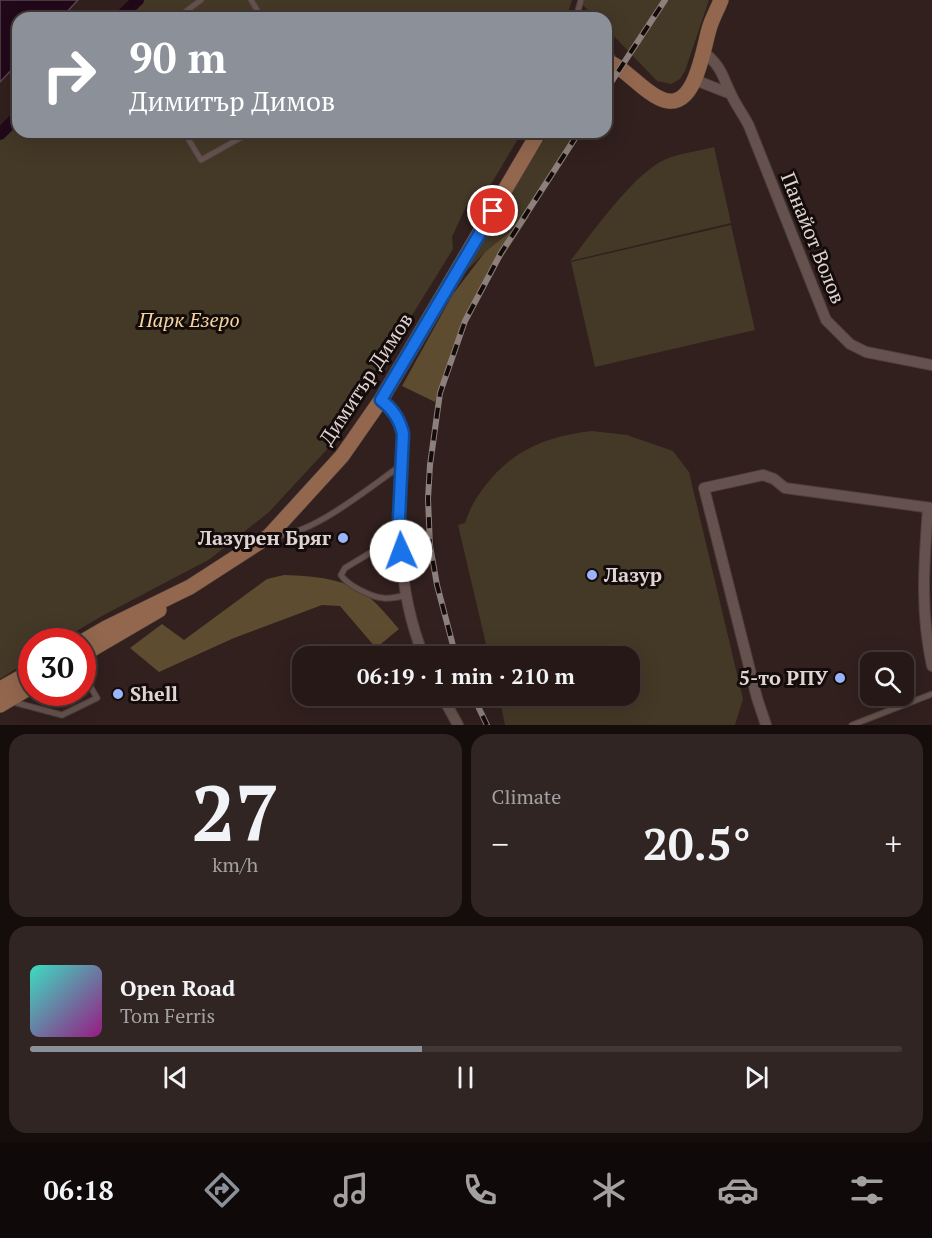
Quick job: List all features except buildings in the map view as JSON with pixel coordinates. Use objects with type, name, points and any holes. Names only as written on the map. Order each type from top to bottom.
[{"type":"main road","points":[[613,69],[659,99],[670,101],[681,97],[688,92],[695,80],[710,26],[722,0]]},
{"type":"main road","name":"Димитър Димов","points":[[96,634],[226,566],[269,536],[342,456],[381,400],[535,138]]},
{"type":"main road","name":"Димитър Димов","points":[[96,647],[156,613],[171,597]]},
{"type":"main road","points":[[2,698],[18,684]]},
{"type":"main road","points":[[2,698],[18,692]]},
{"type":"street","name":"Панайот Волов","points":[[704,52],[720,68],[731,94],[740,106],[826,320],[850,344],[866,352],[932,365]]},
{"type":"street","points":[[695,80],[731,94]]},
{"type":"street","points":[[381,400],[390,407],[401,424],[403,434],[400,466],[400,535],[407,596],[420,646]]},
{"type":"street","points":[[766,725],[757,698],[704,489],[763,475],[774,479],[785,488],[930,508],[922,581],[932,666]]},
{"type":"street","points":[[448,706],[458,725]]},
{"type":"lane","points":[[185,12],[201,0]]},
{"type":"lane","points":[[578,12],[581,0]]},
{"type":"lane","points":[[188,138],[201,160],[240,138]]},
{"type":"lane","points":[[269,536],[284,536],[312,525],[400,466]]},
{"type":"lane","points":[[400,535],[345,568],[341,575],[347,582],[375,597],[407,596]]},
{"type":"lane","points":[[852,725],[932,694]]},
{"type":"lane","points":[[2,698],[18,703]]},
{"type":"lane","points":[[30,706],[62,715],[81,706]]},
{"type":"green space","points":[[134,0],[572,0],[568,12],[122,12]]},
{"type":"green space","points":[[578,0],[709,0],[685,71],[680,79],[671,84],[657,81],[612,34],[612,12],[590,12]]},
{"type":"green space","name":"Парк Езеро","points":[[12,121],[12,138],[518,138],[490,186],[470,198],[452,237],[453,249],[333,443],[269,512],[210,559],[82,628],[18,628],[18,667],[0,679],[0,133]]},
{"type":"green space","points":[[545,138],[579,138],[530,214],[485,252],[448,289]]},
{"type":"green space","points":[[714,147],[731,223],[570,261],[612,207],[648,170],[672,157]]},
{"type":"green space","points":[[731,225],[755,330],[595,367],[571,262]]},
{"type":"green space","name":"Лазур","points":[[592,431],[627,435],[673,451],[689,472],[743,699],[735,725],[505,725],[501,706],[640,706],[640,646],[486,646],[458,525],[465,523],[482,490],[507,463],[532,447],[576,433]]},
{"type":"shaded area","points":[[0,0],[78,0],[67,12],[12,12],[12,69],[0,82]]},
{"type":"shaded area","points":[[530,215],[496,267],[460,334],[435,402],[402,386],[453,294],[485,252]]},
{"type":"shaded area","points":[[284,575],[318,577],[351,586],[361,591],[382,609],[399,629],[378,646],[374,646],[340,606],[322,605],[234,638],[159,672],[130,648],[162,624],[184,640],[267,579]]},
{"type":"waterway","points":[[125,12],[138,0]]},
{"type":"waterway","points":[[0,134],[12,122]]},
{"type":"railway","points":[[612,81],[665,0]]},
{"type":"railway","points":[[453,646],[437,585],[430,545],[428,499],[430,465],[440,393],[465,321],[501,253],[575,138]]},
{"type":"railway","points":[[478,706],[487,725]]},
{"type":"place","name":"Лазурен Бряг","points":[[343,538]]},
{"type":"place","name":"Лазур","points":[[592,575]]},
{"type":"place","name":"5-то РПУ","points":[[840,678]]},
{"type":"place","name":"Shell","points":[[118,694]]},
{"type":"route","points":[[401,551],[399,518],[403,434],[401,424],[395,414],[381,400],[493,211]]}]
